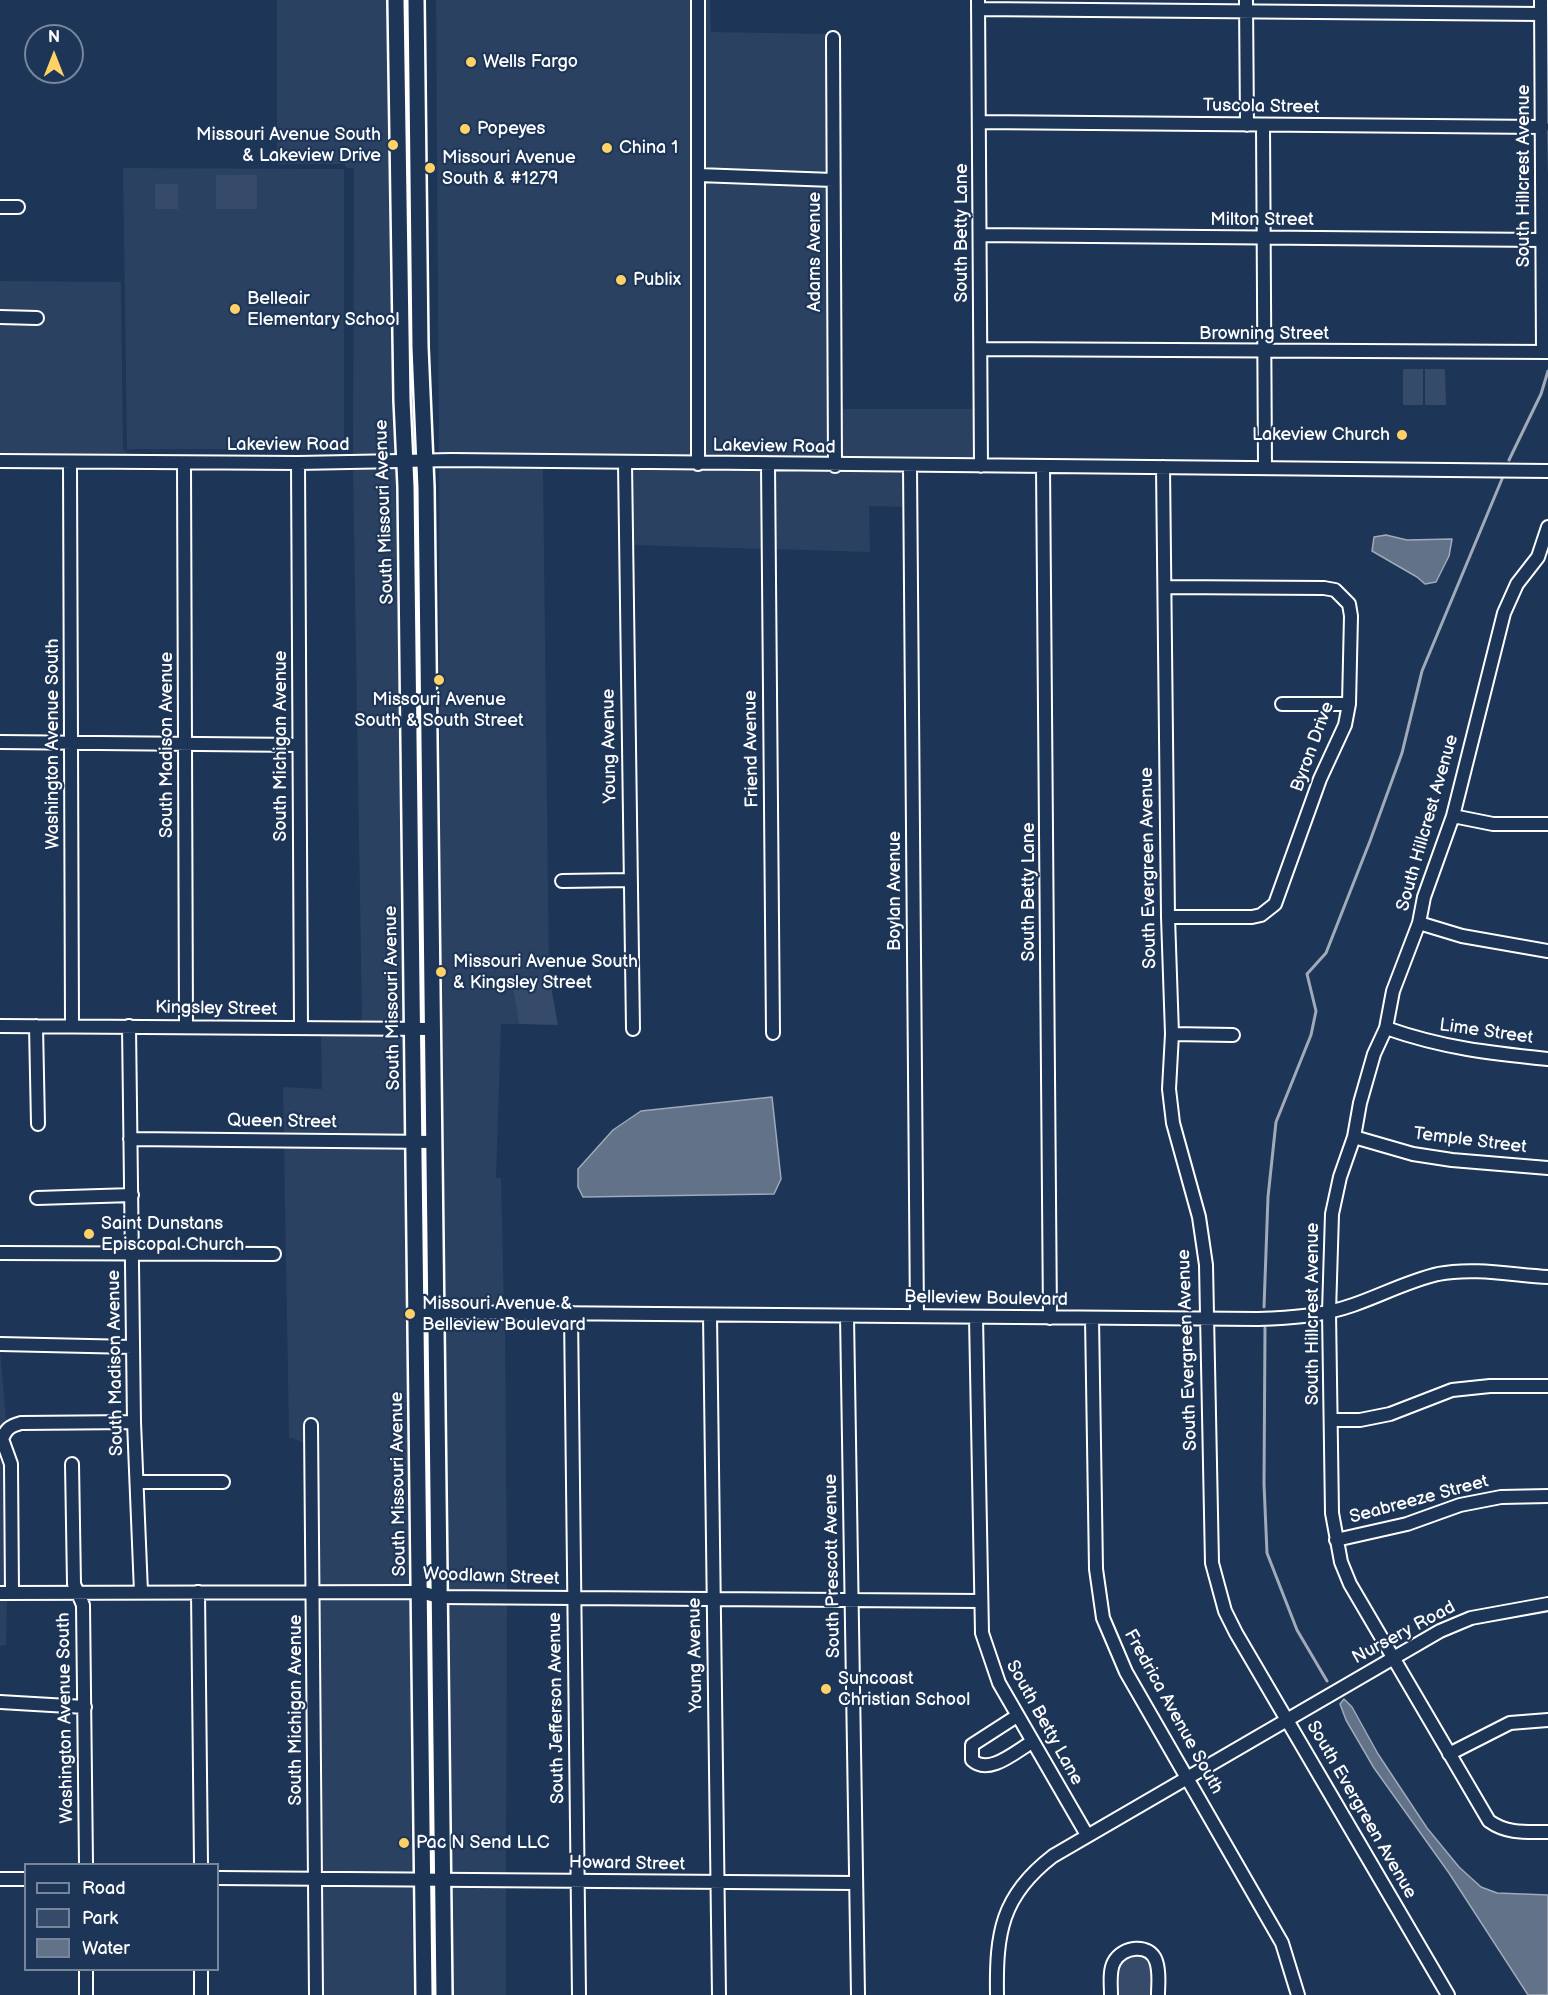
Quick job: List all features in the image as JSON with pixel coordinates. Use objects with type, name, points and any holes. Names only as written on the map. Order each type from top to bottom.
[{"type":"main road","name":"South Missouri Avenue","points":[[396,0],[417,1312],[424,1995]]},
{"type":"main road","points":[[416,0],[434,1142],[444,1995]]},
{"type":"street","points":[[698,0],[698,464]]},
{"type":"street","name":"South Hillcrest Avenue","points":[[1541,0],[1546,352]]},
{"type":"street","points":[[978,4],[1246,6],[1541,14]]},
{"type":"street","name":"South Betty Lane","points":[[978,4],[981,466]]},
{"type":"street","points":[[1246,6],[1247,124]]},
{"type":"street","name":"Adams Avenue","points":[[833,38],[835,466]]},
{"type":"street","name":"Tuscola Street","points":[[979,122],[1543,127]]},
{"type":"street","points":[[1263,125],[1265,468]]},
{"type":"street","points":[[698,175],[832,180]]},
{"type":"street","points":[[0,207],[18,207]]},
{"type":"street","name":"Milton Street","points":[[980,236],[1543,240]]},
{"type":"street","points":[[0,317],[37,318]]},
{"type":"street","name":"Browning Street","points":[[981,349],[1546,352]]},
{"type":"street","name":"Lakeview Road","points":[[0,461],[298,463],[424,461],[1548,471]]},
{"type":"street","name":"Washington Avenue South","points":[[70,462],[72,1026]]},
{"type":"street","name":"South Madison Avenue","points":[[184,463],[186,1027]]},
{"type":"street","name":"South Michigan Avenue","points":[[298,463],[301,1028]]},
{"type":"street","name":"Young Avenue","points":[[625,463],[633,1029]]},
{"type":"street","name":"Friend Avenue","points":[[768,465],[773,1033]]},
{"type":"street","name":"Boylan Avenue","points":[[910,466],[917,1316]]},
{"type":"street","name":"South Betty Lane","points":[[1043,466],[1050,1318]]},
{"type":"street","name":"South Evergreen Avenue","points":[[1163,467],[1168,917],[1172,1034],[1169,1089],[1173,1123],[1199,1217],[1206,1265],[1212,1563],[1225,1611],[1448,1995]]},
{"type":"street","name":"South Hillcrest Avenue","points":[[1548,526],[1538,557],[1517,584],[1504,613],[1453,816],[1424,897],[1419,923],[1393,991],[1386,1028],[1365,1083],[1354,1137],[1340,1177],[1332,1214],[1329,1312],[1332,1513],[1336,1540],[1350,1584],[1489,1821],[1513,1832],[1548,1832]]},
{"type":"street","name":"Byron Drive","points":[[1165,587],[1335,590],[1349,604],[1351,616],[1349,704],[1344,724],[1320,779],[1275,904],[1261,915],[1252,917],[1168,917]]},
{"type":"street","points":[[1282,704],[1349,704]]},
{"type":"street","points":[[0,742],[299,745]]},
{"type":"street","points":[[1453,816],[1493,824],[1548,824]]},
{"type":"street","points":[[562,880],[630,880]]},
{"type":"street","points":[[1419,923],[1462,936],[1548,951]]},
{"type":"street","name":"Kingsley Street","points":[[0,1026],[432,1029]]},
{"type":"street","points":[[36,1026],[38,1124]]},
{"type":"street","name":"South Madison Avenue","points":[[129,1026],[134,1422],[141,1592]]},
{"type":"street","name":"Lime Street","points":[[1386,1028],[1429,1043],[1466,1051],[1548,1059]]},
{"type":"street","points":[[1172,1034],[1233,1035]]},
{"type":"street","name":"Temple Street","points":[[1354,1137],[1413,1154],[1442,1159],[1548,1168]]},
{"type":"street","name":"Queen Street","points":[[130,1139],[434,1142]]},
{"type":"street","points":[[37,1198],[132,1195]]},
{"type":"street","points":[[0,1253],[273,1254]]},
{"type":"street","name":"Belleview Boulevard","points":[[417,1312],[1295,1318],[1352,1306],[1410,1281],[1442,1273],[1548,1277]]},
{"type":"street","name":"South Jefferson Avenue","points":[[571,1313],[579,1995]]},
{"type":"street","name":"Young Avenue","points":[[710,1315],[719,1995]]},
{"type":"street","name":"South Prescott Avenue","points":[[847,1316],[858,1995]]},
{"type":"street","name":"South Betty Lane","points":[[976,1317],[982,1633],[988,1657],[999,1683],[1087,1835]]},
{"type":"street","name":"Fredrica Avenue South","points":[[1092,1318],[1096,1569],[1103,1618],[1126,1672],[1282,1942],[1298,1995]]},
{"type":"street","points":[[0,1344],[133,1347]]},
{"type":"street","points":[[1331,1420],[1360,1420],[1390,1414],[1452,1390],[1490,1386],[1548,1386]]},
{"type":"street","points":[[6,1593],[11,1464],[2,1439],[10,1425],[134,1422]]},
{"type":"street","name":"South Michigan Avenue","points":[[311,1425],[316,1995]]},
{"type":"street","name":"Washington Avenue South","points":[[72,1464],[74,1584],[83,1605],[86,1863]]},
{"type":"street","points":[[137,1482],[223,1482]]},
{"type":"street","name":"Seabreeze Street","points":[[1336,1540],[1407,1524],[1470,1503],[1501,1497],[1548,1496]]},
{"type":"street","points":[[198,1592],[201,1863]]},
{"type":"street","name":"Woodlawn Street","points":[[6,1593],[420,1592],[439,1597],[980,1601]]},
{"type":"street","name":"Nursery Road","points":[[1087,1835],[1440,1631],[1471,1618],[1548,1604]]},
{"type":"street","points":[[0,1702],[85,1707]]},
{"type":"street","points":[[1017,1716],[972,1745],[972,1760],[980,1766],[991,1766],[1032,1742]]},
{"type":"street","points":[[1449,1754],[1510,1723],[1548,1720]]},
{"type":"street","points":[[997,1995],[1000,1928],[1010,1903],[1035,1870],[1087,1835]]},
{"type":"street","name":"Howard Street","points":[[219,1878],[856,1883]]},
{"type":"street","points":[[0,1879],[24,1879]]},
{"type":"street","points":[[1111,1995],[1113,1963],[1123,1952],[1134,1949],[1143,1949],[1156,1959],[1158,1995]]},
{"type":"street","points":[[86,1971],[86,1995]]},
{"type":"street","points":[[201,1971],[201,1995]]},
{"type":"shaded area","points":[[277,0],[391,0],[395,456],[353,457],[354,168],[347,168],[344,164],[277,164]]},
{"type":"shaded area","points":[[436,0],[693,0],[693,459],[439,455]]},
{"type":"shaded area","points":[[703,0],[710,0],[711,32],[828,34],[828,174],[703,169]]},
{"type":"shaded area","name":"Belleair Elementary School","points":[[123,168],[344,169],[344,449],[127,449]]},
{"type":"shaded area","points":[[703,180],[828,185],[830,460],[703,459]]},
{"type":"shaded area","points":[[0,281],[121,282],[123,449],[127,453],[132,453],[133,457],[0,456],[0,323],[41,323],[42,313],[0,312]]},
{"type":"shaded area","points":[[839,409],[976,409],[977,460],[839,460]]},
{"type":"shaded area","points":[[439,466],[620,468],[621,470],[543,468],[549,976],[511,977],[519,1024],[501,1024],[496,1178],[501,1178],[504,1307],[441,1306]]},
{"type":"shaded area","points":[[395,467],[405,1023],[362,1023],[353,468]]},
{"type":"shaded area","points":[[630,468],[763,471],[764,549],[631,545]]},
{"type":"shaded area","points":[[773,471],[905,471],[905,507],[869,506],[870,552],[773,549]]},
{"type":"shaded area","points":[[321,1034],[406,1034],[408,1136],[284,1135],[283,1087],[322,1089]]},
{"type":"shaded area","points":[[284,1146],[408,1147],[410,1586],[318,1586],[316,1419],[306,1420],[307,1444],[289,1437]]},
{"type":"shaded area","points":[[441,1317],[505,1318],[507,1592],[444,1591]]},
{"type":"shaded area","points":[[0,1349],[6,1421],[0,1430]]},
{"type":"shaded area","points":[[0,1450],[6,1465],[7,1587],[0,1587]]},
{"type":"shaded area","points":[[318,1597],[410,1597],[412,1873],[320,1872]]},
{"type":"shaded area","points":[[0,1598],[7,1598],[6,1645],[0,1646]]},
{"type":"shaded area","points":[[444,1602],[507,1603],[506,1876],[447,1875]]},
{"type":"shaded area","points":[[320,1883],[412,1884],[413,1995],[321,1995]]},
{"type":"shaded area","points":[[448,1886],[506,1887],[506,1995],[449,1995]]},
{"type":"green space","points":[[216,175],[257,175],[257,209],[216,209]]},
{"type":"green space","points":[[155,184],[178,184],[178,209],[155,209]]},
{"type":"green space","points":[[1403,369],[1423,369],[1423,405],[1403,405]]},
{"type":"green space","points":[[1425,369],[1445,369],[1446,405],[1425,405]]},
{"type":"green space","points":[[549,976],[558,1025],[519,1024],[511,977]]},
{"type":"green space","points":[[1130,1954],[1142,1954],[1151,1963],[1153,1995],[1116,1995],[1118,1967]]},
{"type":"water","points":[[1386,535],[1407,540],[1452,539],[1449,556],[1436,582],[1425,584],[1372,551],[1374,537]]},
{"type":"water","points":[[772,1097],[781,1179],[774,1194],[583,1197],[578,1187],[578,1169],[613,1130],[641,1111]]},
{"type":"water","points":[[1344,1699],[1352,1707],[1378,1754],[1427,1828],[1459,1867],[1481,1887],[1497,1893],[1548,1895],[1548,1995],[1528,1995],[1449,1873],[1374,1768],[1346,1720],[1340,1704]]},
{"type":"waterway","points":[[1509,460],[1541,394],[1548,371]]},
{"type":"waterway","points":[[1264,1307],[1268,1197],[1276,1122],[1311,1035],[1316,1011],[1307,974],[1326,953],[1402,753],[1422,671],[1502,479]]},
{"type":"waterway","points":[[1265,1328],[1264,1484],[1267,1553],[1297,1630],[1327,1681]]},
{"type":"place","name":"Wells Fargo","points":[[471,62]]},
{"type":"place","name":"Popeyes","points":[[465,129]]},
{"type":"place","name":"Missouri Avenue South & Lakeview Drive","points":[[393,145]]},
{"type":"place","name":"China 1","points":[[607,148]]},
{"type":"place","name":"Missouri Avenue South & #1279","points":[[430,168]]},
{"type":"place","name":"Publix","points":[[621,280]]},
{"type":"place","name":"Belleair Elementary School","points":[[235,309]]},
{"type":"place","name":"Lakeview Church","points":[[1402,435]]},
{"type":"place","name":"Missouri Avenue South & South Street","points":[[439,680]]},
{"type":"place","name":"Missouri Avenue South & Kingsley Street","points":[[441,972]]},
{"type":"place","name":"Saint Dunstans Episcopal Church","points":[[89,1234]]},
{"type":"place","name":"Missouri Avenue & Belleview Boulevard","points":[[410,1314]]},
{"type":"place","name":"Suncoast Christian School","points":[[826,1689]]},
{"type":"place","name":"Pac N Send LLC","points":[[404,1843]]}]
